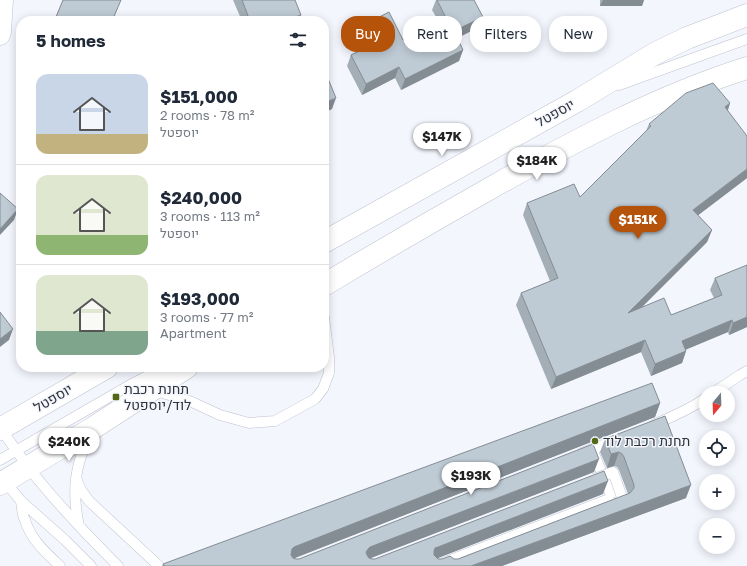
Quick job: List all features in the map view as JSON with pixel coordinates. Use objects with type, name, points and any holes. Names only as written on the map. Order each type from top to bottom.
[{"type":"main road","name":"יוספטל","points":[[329,239],[577,101],[656,53],[687,38],[747,15]]},
{"type":"main road","points":[[329,282],[509,178],[593,133],[694,87],[747,68]]},
{"type":"main road","name":"יוספטל","points":[[0,431],[99,372]]},
{"type":"main road","points":[[10,470],[93,428],[179,372]]},
{"type":"street","points":[[0,35],[3,0]]},
{"type":"lane","points":[[577,101],[747,39]]},
{"type":"lane","points":[[151,390],[192,402],[220,415],[249,423],[275,421],[315,399],[322,389],[329,373],[329,357]]},
{"type":"lane","points":[[724,386],[747,371]]},
{"type":"lane","points":[[10,470],[130,385],[156,372]]},
{"type":"lane","points":[[647,428],[699,402]]},
{"type":"lane","points":[[79,526],[75,501],[76,478],[80,458],[93,428]]},
{"type":"lane","points":[[0,431],[10,470],[21,501],[24,520],[41,548],[60,566]]},
{"type":"lane","points":[[570,458],[626,436]]},
{"type":"lane","points":[[435,566],[612,498],[592,449]]},
{"type":"lane","points":[[0,460],[10,470],[54,498],[118,566]]},
{"type":"lane","points":[[450,566],[624,500],[612,472],[583,484]]},
{"type":"lane","points":[[76,478],[81,490],[89,501],[159,566]]},
{"type":"lane","points":[[21,501],[65,540],[91,566]]},
{"type":"building","points":[[63,0],[121,0],[114,16],[56,16]]},
{"type":"building","points":[[242,0],[295,0],[301,15],[298,16],[248,16]]},
{"type":"building","points":[[437,0],[474,0],[482,16],[470,16],[470,23],[462,27],[462,16],[445,16]]},
{"type":"building","points":[[389,12],[391,16],[381,16]]},
{"type":"building","points":[[395,24],[403,40],[403,52],[459,52],[405,79],[399,67],[366,84],[351,55],[357,52],[395,52]]},
{"type":"building","points":[[329,81],[336,98],[329,101]]},
{"type":"building","points":[[713,83],[730,103],[725,107],[747,136],[747,169],[693,210],[712,230],[628,313],[664,298],[671,315],[722,295],[715,278],[747,265],[747,317],[733,323],[732,320],[682,341],[686,351],[655,364],[645,340],[556,377],[521,293],[558,278],[527,203],[574,184],[580,197],[651,126],[649,124],[686,93]]},
{"type":"building","points":[[0,193],[16,207],[16,211],[0,229]]},
{"type":"building","points":[[0,312],[13,329],[0,339]]},
{"type":"building","points":[[652,383],[660,403],[294,547],[291,555],[293,558],[299,559],[593,444],[599,459],[370,547],[366,552],[369,558],[375,559],[604,471],[608,481],[435,548],[434,555],[438,559],[450,556],[454,559],[458,559],[630,493],[634,488],[634,485],[624,457],[619,452],[611,454],[605,439],[665,416],[691,485],[471,566],[164,566],[163,564]]},
{"type":"place","name":"תחנת רכבת לוד/יוספטל","points":[[116,397]]},
{"type":"place","name":"תחנת רכבת לוד","points":[[595,441]]}]
